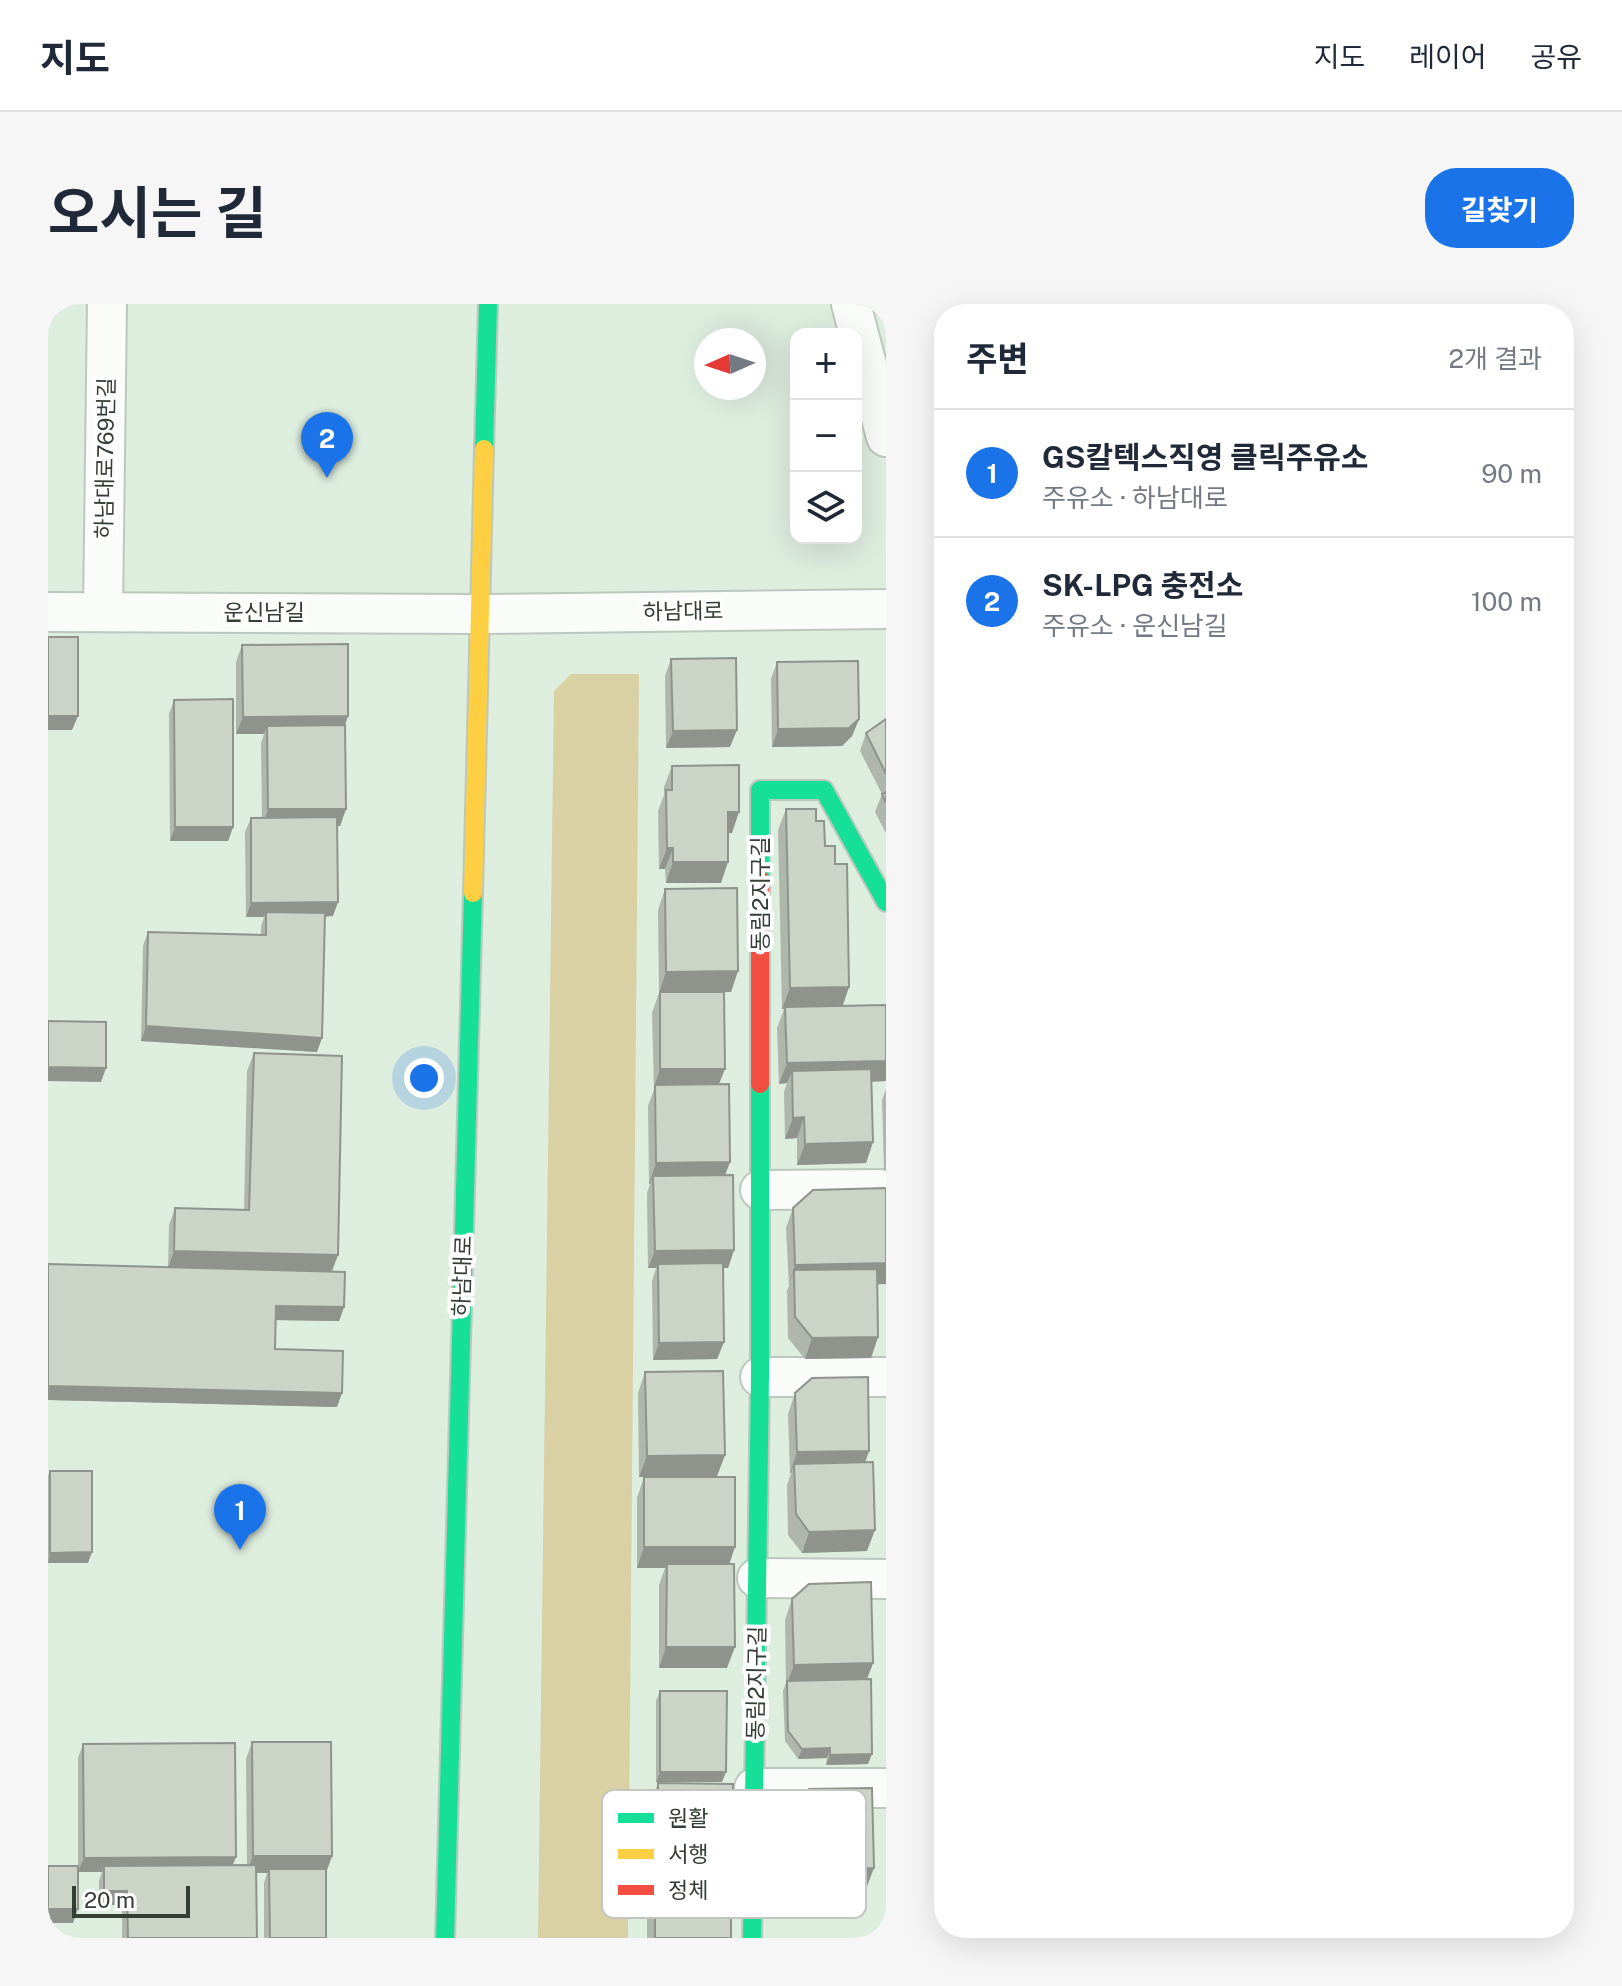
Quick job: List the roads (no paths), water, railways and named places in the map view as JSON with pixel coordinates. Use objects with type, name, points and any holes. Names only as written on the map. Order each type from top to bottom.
[{"type":"street","name":"하남대로769번길","points":[[103,611],[107,304]]},
{"type":"street","name":"하남대로","points":[[445,1938],[488,304]]},
{"type":"street","points":[[851,304],[886,437]]},
{"type":"street","name":"하남대로","points":[[480,614],[886,609]]},
{"type":"street","name":"운신남길","points":[[48,612],[480,614]]},
{"type":"street","name":"동림2지구길","points":[[754,1788],[760,1377],[760,790],[824,790],[886,902]]},
{"type":"street","points":[[760,1190],[886,1189]]},
{"type":"street","points":[[760,1377],[886,1377]]},
{"type":"street","points":[[757,1578],[886,1579]]},
{"type":"street","points":[[754,1788],[886,1788]]},
{"type":"street","name":"동림2지구길","points":[[752,1918],[752,1938]]},
{"type":"place","name":"SK-LPG 충전소","points":[[327,478]]},
{"type":"place","name":"GS칼텍스직영 클릭주유소","points":[[240,1550]]}]
